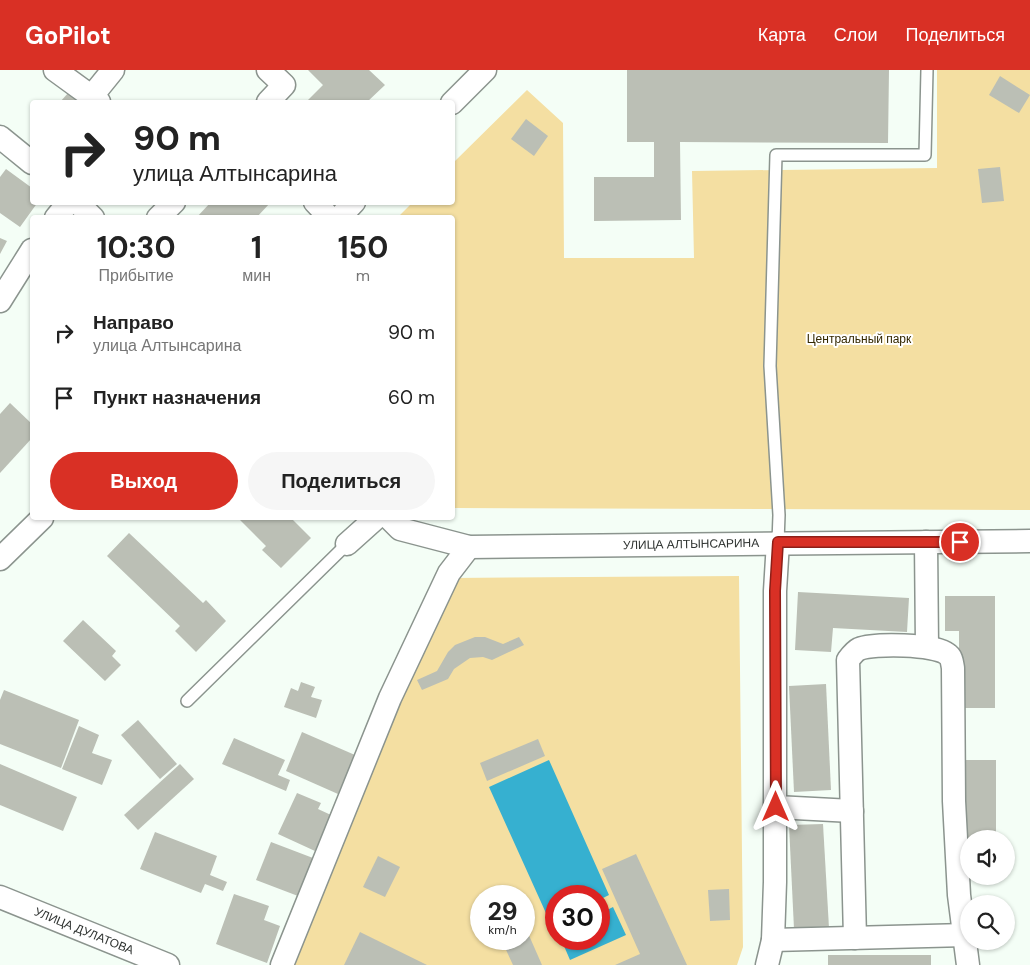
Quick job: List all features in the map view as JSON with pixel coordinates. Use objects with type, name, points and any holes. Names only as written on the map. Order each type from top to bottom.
[{"type":"street","points":[[55,70],[95,99],[113,70]]},
{"type":"street","points":[[268,70],[284,85],[270,100]]},
{"type":"street","points":[[455,100],[485,70]]},
{"type":"street","points":[[0,137],[30,161]]},
{"type":"street","points":[[58,215],[67,205]]},
{"type":"street","points":[[80,205],[91,215]]},
{"type":"street","points":[[161,215],[171,205]]},
{"type":"street","points":[[318,205],[327,215]]},
{"type":"street","points":[[342,215],[351,205]]},
{"type":"street","points":[[0,301],[30,253]]},
{"type":"street","points":[[0,559],[40,520]]},
{"type":"street","points":[[347,544],[374,520]]},
{"type":"street","name":"УЛИЦА АЛТЫНСАРИНА","points":[[391,520],[400,529],[469,547],[778,542],[1030,541]]},
{"type":"street","points":[[767,965],[773,940],[776,807],[775,591],[778,542]]},
{"type":"street","points":[[926,542],[927,647]]},
{"type":"street","points":[[282,965],[390,698],[449,573],[469,547]]},
{"type":"street","points":[[855,938],[848,660],[857,650],[870,646],[927,647],[946,652],[950,657],[953,668],[954,801],[960,901]]},
{"type":"street","points":[[776,807],[852,811]]},
{"type":"street","name":"УЛИЦА ДУЛАТОВА","points":[[0,897],[168,965]]},
{"type":"street","points":[[773,940],[960,935]]},
{"type":"street","points":[[967,950],[968,965]]},
{"type":"lane","points":[[778,542],[779,515],[770,366],[776,154],[925,155],[927,70]]},
{"type":"lane","points":[[187,701],[347,544]]},
{"type":"green space","name":"Центральный парк","points":[[937,70],[1030,70],[1030,510],[455,508],[455,215],[400,215],[410,205],[455,205],[455,161],[527,90],[563,123],[564,258],[694,258],[692,171],[937,168]]},
{"type":"green space","points":[[739,576],[743,947],[737,965],[288,965],[452,578]]},
{"type":"water","points":[[549,760],[605,885],[545,885],[545,911],[535,885],[533,885],[489,787]]},
{"type":"water","points":[[613,907],[626,935],[610,942],[610,908]]},
{"type":"water","points":[[566,950],[592,950],[570,960]]},
{"type":"building","points":[[308,70],[369,70],[385,85],[369,100],[308,100],[323,85]]},
{"type":"building","points":[[627,70],[889,70],[888,143],[680,142],[681,220],[594,221],[594,177],[654,177],[654,142],[627,142]]},
{"type":"building","points":[[1000,76],[1030,95],[1019,113],[989,95]]},
{"type":"building","points":[[69,92],[79,100],[62,100]]},
{"type":"building","points":[[526,119],[548,136],[534,156],[511,139]]},
{"type":"building","points":[[1000,167],[1004,201],[982,203],[978,169]]},
{"type":"building","points":[[6,169],[30,187],[30,205],[36,205],[20,227],[0,213],[0,177]]},
{"type":"building","points":[[208,205],[268,205],[259,215],[199,215]]},
{"type":"building","points":[[0,238],[7,241],[0,254]]},
{"type":"building","points":[[10,403],[30,422],[30,440],[0,473],[0,414]]},
{"type":"building","points":[[240,520],[293,520],[311,538],[281,568],[262,550],[266,546]]},
{"type":"building","points":[[129,533],[203,603],[206,600],[226,621],[196,652],[175,631],[180,626],[107,556]]},
{"type":"building","points":[[798,592],[909,598],[907,632],[833,628],[831,652],[795,650]]},
{"type":"building","points":[[945,596],[995,596],[995,708],[959,708],[959,631],[945,631]]},
{"type":"building","points":[[83,620],[116,651],[112,656],[121,665],[105,681],[63,641]]},
{"type":"building","points":[[475,637],[485,637],[503,644],[519,637],[524,645],[492,660],[483,657],[470,658],[454,669],[448,679],[422,690],[417,680],[437,671],[448,652],[455,645]]},
{"type":"building","points":[[301,682],[315,687],[311,697],[322,700],[316,718],[284,707],[291,688],[298,691]]},
{"type":"building","points":[[826,684],[831,790],[794,792],[789,686]]},
{"type":"building","points":[[4,690],[79,720],[61,768],[0,744],[0,700]]},
{"type":"building","points":[[138,720],[177,764],[160,779],[121,735]]},
{"type":"building","points":[[79,726],[99,735],[92,753],[112,760],[102,785],[62,769]]},
{"type":"building","points":[[302,732],[355,755],[338,794],[286,771]]},
{"type":"building","points":[[234,738],[285,760],[278,775],[290,780],[286,791],[222,764]]},
{"type":"building","points":[[538,739],[545,756],[487,781],[480,763]]},
{"type":"building","points":[[959,760],[996,760],[996,830],[966,830]]},
{"type":"building","points":[[0,764],[77,797],[63,831],[0,805]]},
{"type":"building","points":[[180,764],[194,779],[138,830],[124,815]]},
{"type":"building","points":[[297,793],[321,803],[318,809],[331,815],[315,851],[278,834]]},
{"type":"building","points":[[823,824],[829,928],[794,929],[789,825]]},
{"type":"building","points":[[155,832],[217,856],[210,875],[227,882],[223,891],[205,884],[201,893],[140,869]]},
{"type":"building","points":[[271,842],[313,858],[298,896],[256,880]]},
{"type":"building","points":[[636,854],[687,965],[615,965],[640,954],[602,869]]},
{"type":"building","points":[[378,856],[400,867],[385,897],[363,887]]},
{"type":"building","points":[[729,889],[730,920],[710,921],[708,890]]},
{"type":"building","points":[[234,894],[269,906],[264,920],[280,926],[267,963],[216,944]]},
{"type":"building","points":[[360,932],[427,965],[344,965]]},
{"type":"building","points":[[535,949],[542,965],[513,965],[506,950]]},
{"type":"building","points":[[828,955],[931,955],[931,965],[828,965]]},
{"type":"route","points":[[776,807],[775,591],[778,542],[960,542]]}]
